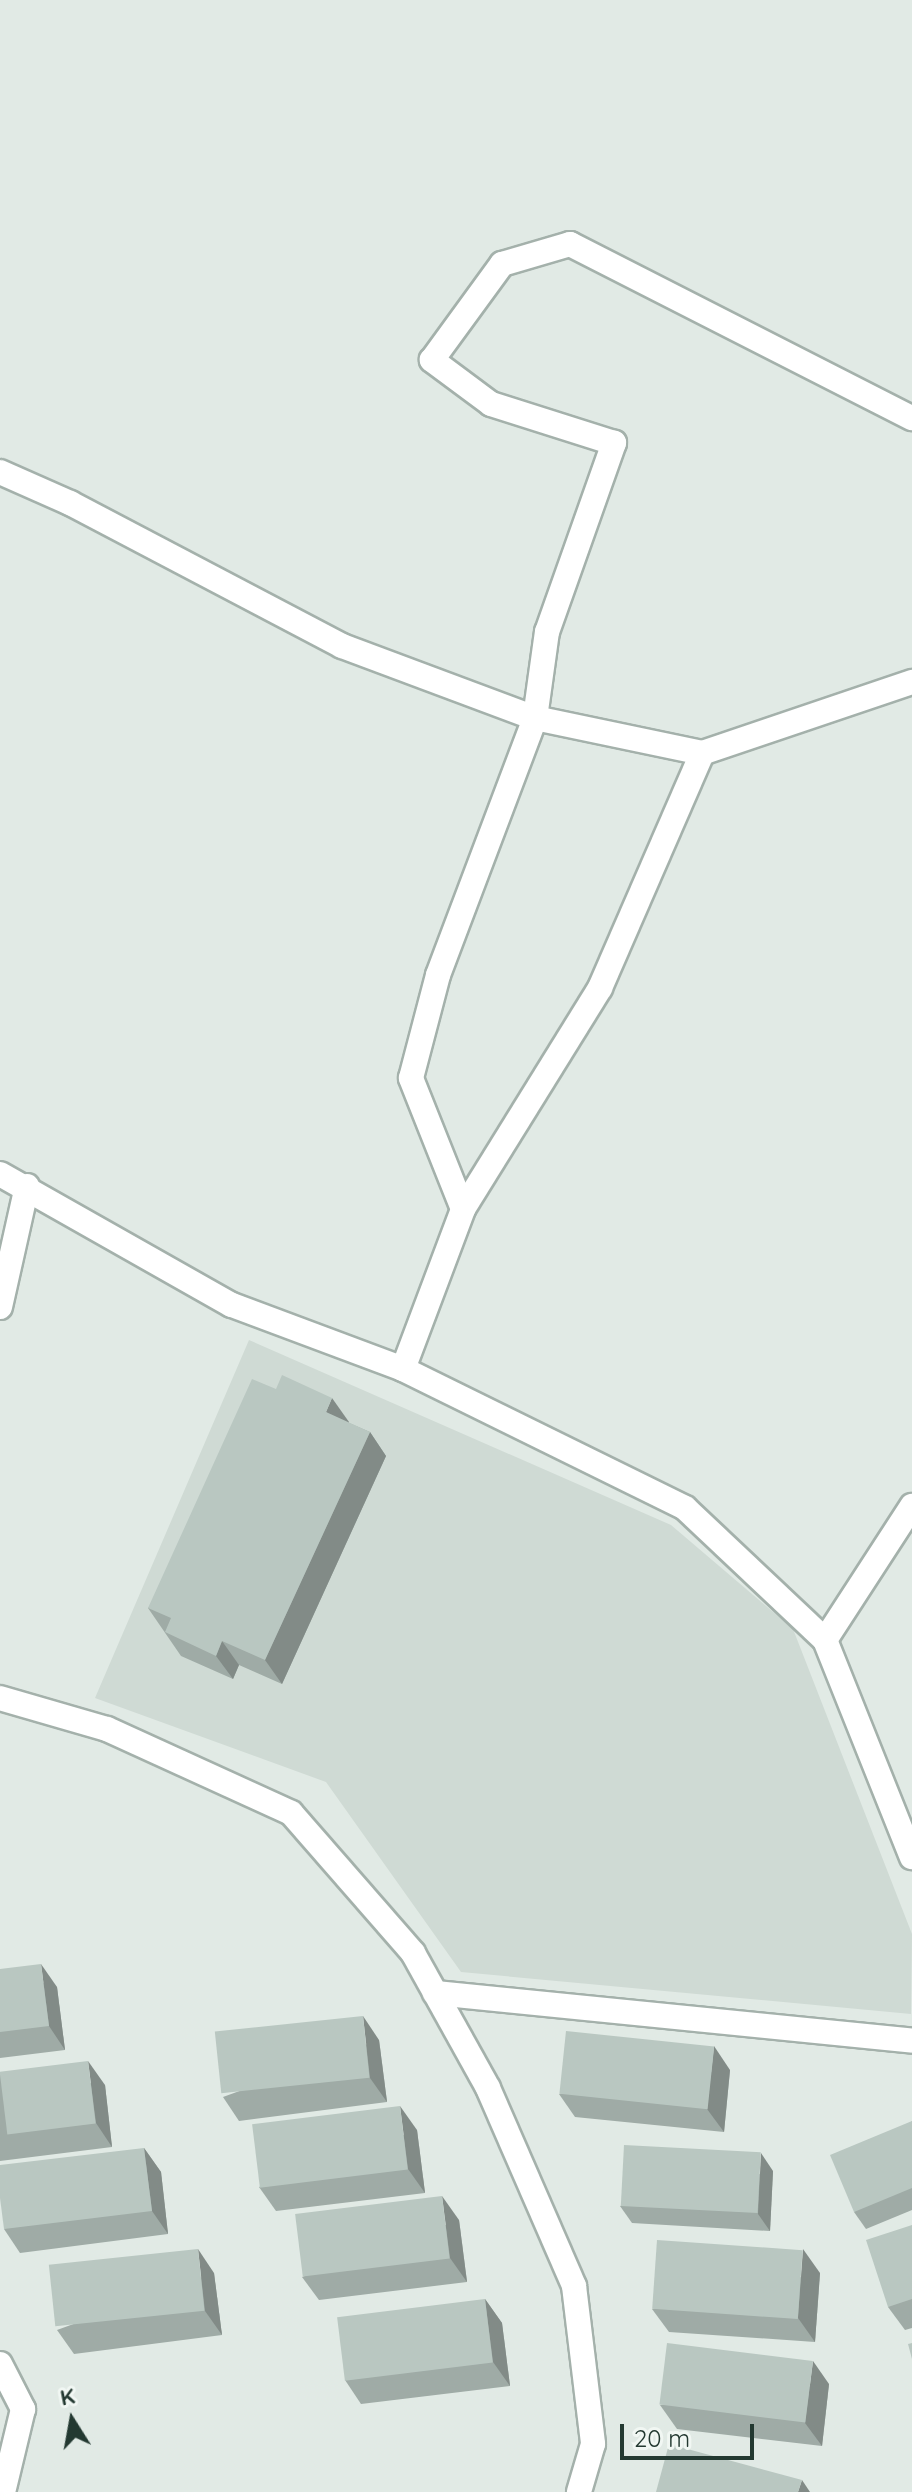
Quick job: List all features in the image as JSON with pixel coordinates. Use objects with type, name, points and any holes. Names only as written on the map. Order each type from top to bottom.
[{"type":"street","points":[[463,1209],[411,1078],[438,975],[535,718],[547,632],[614,443],[491,404],[432,360],[502,264],[570,244],[912,418]]},
{"type":"street","points":[[0,472],[70,503],[342,646],[535,718],[702,753],[912,682]]},
{"type":"street","points":[[403,1369],[463,1209],[600,988],[702,753]]},
{"type":"street","points":[[0,1174],[27,1186],[232,1305],[403,1369],[685,1508],[825,1640],[912,1857]]},
{"type":"street","points":[[0,1307],[27,1186]]},
{"type":"street","points":[[825,1640],[912,1506]]},
{"type":"street","points":[[0,1698],[107,1729],[291,1813],[413,1953],[488,2088],[574,2286],[593,2444],[579,2492]]},
{"type":"street","points":[[435,1993],[912,2041]]},
{"type":"street","points":[[0,2364],[23,2409],[3,2492]]},
{"type":"shaded area","points":[[249,1340],[671,1525],[793,1629],[912,1934],[911,2014],[461,1972],[326,1782],[95,1698]]},
{"type":"building","points":[[282,1375],[332,1398],[326,1412],[370,1432],[265,1660],[222,1641],[216,1656],[165,1632],[171,1618],[148,1608],[252,1379],[276,1389]]},
{"type":"building","points":[[41,1964],[49,2026],[0,2032],[0,1969]]},
{"type":"building","points":[[363,2016],[369,2078],[221,2093],[215,2032]]},
{"type":"building","points":[[566,2031],[714,2047],[708,2109],[559,2094]]},
{"type":"building","points":[[88,2061],[96,2124],[7,2134],[0,2072]]},
{"type":"building","points":[[400,2106],[408,2170],[260,2188],[252,2124]]},
{"type":"building","points":[[912,2121],[912,2188],[854,2212],[830,2155]]},
{"type":"building","points":[[624,2145],[761,2152],[758,2213],[621,2206]]},
{"type":"building","points":[[144,2148],[152,2211],[4,2229],[0,2165]]},
{"type":"building","points":[[442,2196],[450,2259],[303,2277],[295,2214]]},
{"type":"building","points":[[912,2225],[912,2299],[888,2307],[866,2240]]},
{"type":"building","points":[[657,2240],[803,2250],[798,2319],[652,2309]]},
{"type":"building","points":[[198,2249],[204,2311],[55,2326],[49,2265]]},
{"type":"building","points":[[485,2299],[493,2363],[345,2381],[337,2317]]},
{"type":"building","points":[[667,2343],[813,2361],[805,2422],[659,2405]]},
{"type":"building","points":[[669,2444],[802,2480],[798,2492],[656,2492]]}]
